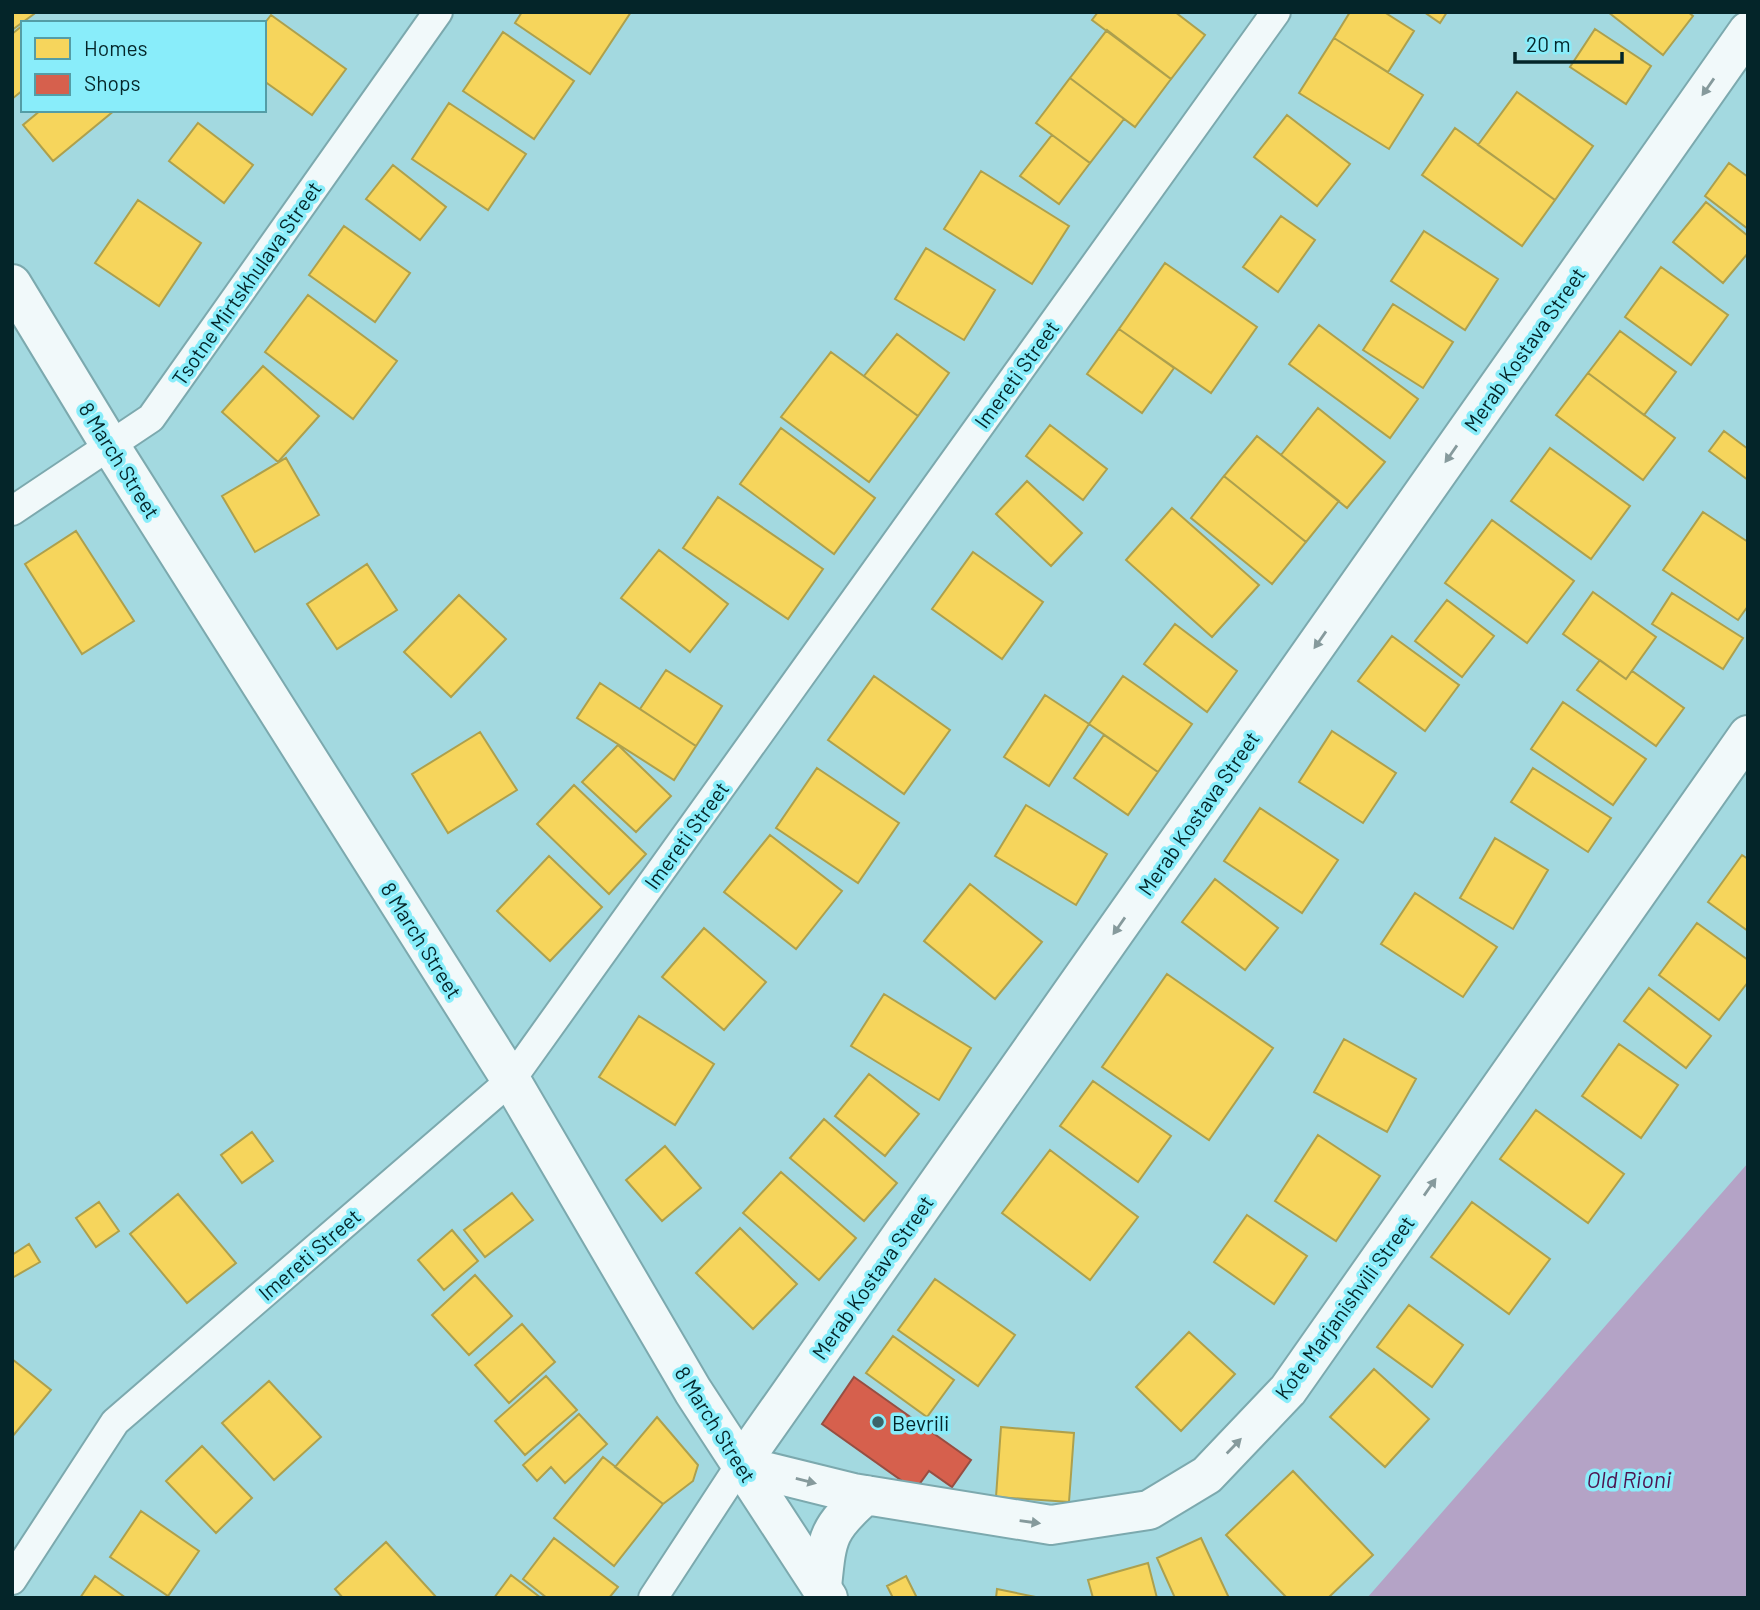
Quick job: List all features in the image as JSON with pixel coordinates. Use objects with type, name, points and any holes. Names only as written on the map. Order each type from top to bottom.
[{"type":"main road","name":"Merab Kostava Street","points":[[740,1465],[1748,32]]},
{"type":"main road","name":"8 March Street","points":[[12,284],[111,447],[511,1080],[693,1391],[825,1593]]},
{"type":"main road","name":"Kote Marjanishvili Street","points":[[740,1465],[866,1495],[1051,1525],[1149,1510],[1207,1475],[1288,1390],[1748,734]]},
{"type":"main road","points":[[825,1593],[827,1540],[839,1518],[866,1495]]},
{"type":"street","name":"Tsotne Mirtskhulava Street","points":[[12,511],[151,418],[438,12]]},
{"type":"street","name":"Imereti Street","points":[[12,1580],[115,1422],[511,1080],[1276,12]]},
{"type":"street","name":"Merab Kostava Street","points":[[653,1598],[740,1465]]},
{"type":"water","name":"Old Rioni","points":[[1748,1163],[1748,1598],[1367,1598]]},
{"type":"building: Homes","points":[[12,12],[33,12],[34,14],[12,30]]},
{"type":"building: Homes","points":[[522,12],[631,12],[590,74],[515,23]]},
{"type":"building: Homes","points":[[1098,12],[1175,12],[1205,35],[1171,79],[1092,20]]},
{"type":"building: Homes","points":[[1350,12],[1384,12],[1414,31],[1388,72],[1334,38]]},
{"type":"building: Homes","points":[[1424,12],[1447,12],[1440,23]]},
{"type":"building: Homes","points":[[1608,12],[1688,12],[1693,16],[1663,55]]},
{"type":"building: Homes","points":[[271,15],[346,69],[312,115],[266,82],[266,21]]},
{"type":"building: Homes","points":[[21,27],[21,92],[12,99],[12,34]]},
{"type":"building: Homes","points":[[1595,29],[1651,66],[1626,104],[1570,67]]},
{"type":"building: Homes","points":[[1107,30],[1171,79],[1135,127],[1070,78]]},
{"type":"building: Homes","points":[[503,32],[574,81],[534,139],[463,91]]},
{"type":"building: Homes","points":[[1334,38],[1423,95],[1389,149],[1299,93]]},
{"type":"building: Homes","points":[[1070,78],[1124,119],[1090,163],[1036,123]]},
{"type":"building: Homes","points":[[1517,92],[1593,146],[1555,200],[1478,145]]},
{"type":"building: Homes","points":[[449,103],[526,154],[488,210],[412,159]]},
{"type":"building: Homes","points":[[39,112],[113,112],[53,161],[23,125]]},
{"type":"building: Homes","points":[[1287,115],[1350,164],[1317,206],[1254,157]]},
{"type":"building: Homes","points":[[198,123],[253,165],[224,203],[169,161]]},
{"type":"building: Homes","points":[[1455,128],[1555,200],[1522,246],[1422,175]]},
{"type":"building: Homes","points":[[1052,135],[1090,163],[1059,204],[1020,176]]},
{"type":"building: Homes","points":[[1729,163],[1748,177],[1748,229],[1705,196]]},
{"type":"building: Homes","points":[[393,165],[446,207],[420,240],[366,199]]},
{"type":"building: Homes","points":[[981,171],[1069,226],[1032,284],[944,229]]},
{"type":"building: Homes","points":[[138,200],[201,243],[159,306],[95,263]]},
{"type":"building: Homes","points":[[1706,202],[1748,236],[1748,253],[1723,283],[1673,242]]},
{"type":"building: Homes","points":[[1281,216],[1315,240],[1278,292],[1243,267]]},
{"type":"building: Homes","points":[[344,226],[410,273],[375,322],[309,275]]},
{"type":"building: Homes","points":[[1424,231],[1498,279],[1465,330],[1391,281]]},
{"type":"building: Homes","points":[[926,248],[995,290],[964,340],[895,299]]},
{"type":"building: Homes","points":[[1165,263],[1257,327],[1211,393],[1119,329]]},
{"type":"building: Homes","points":[[1661,267],[1728,315],[1691,365],[1625,317]]},
{"type":"building: Homes","points":[[308,295],[397,361],[353,419],[265,352]]},
{"type":"building: Homes","points":[[1393,304],[1453,342],[1423,388],[1363,350]]},
{"type":"building: Homes","points":[[1319,325],[1418,399],[1390,438],[1289,364]]},
{"type":"building: Homes","points":[[1119,329],[1174,368],[1142,413],[1087,374]]},
{"type":"building: Homes","points":[[1620,331],[1676,372],[1644,415],[1588,373]]},
{"type":"building: Homes","points":[[897,334],[949,373],[918,416],[864,376]]},
{"type":"building: Homes","points":[[831,352],[918,416],[869,482],[781,417]]},
{"type":"building: Homes","points":[[263,366],[319,416],[278,462],[222,412]]},
{"type":"building: Homes","points":[[1588,373],[1675,438],[1643,480],[1556,415]]},
{"type":"building: Homes","points":[[1318,408],[1385,462],[1347,508],[1281,455]]},
{"type":"building: Homes","points":[[1050,425],[1107,469],[1083,500],[1026,456]]},
{"type":"building: Homes","points":[[781,428],[875,498],[834,554],[740,484]]},
{"type":"building: Homes","points":[[1724,431],[1748,449],[1748,480],[1709,451]]},
{"type":"building: Homes","points":[[1257,436],[1339,501],[1306,542],[1224,476]]},
{"type":"building: Homes","points":[[1550,448],[1630,506],[1591,559],[1511,501]]},
{"type":"building: Homes","points":[[286,458],[319,515],[255,552],[222,496]]},
{"type":"building: Homes","points":[[1224,476],[1306,542],[1272,584],[1191,518]]},
{"type":"building: Homes","points":[[1027,481],[1082,533],[1051,566],[996,514]]},
{"type":"building: Homes","points":[[718,497],[823,569],[788,619],[683,548]]},
{"type":"building: Homes","points":[[1172,508],[1259,585],[1212,637],[1126,560]]},
{"type":"building: Homes","points":[[1703,512],[1748,542],[1748,606],[1738,620],[1663,570]]},
{"type":"building: Homes","points":[[1492,520],[1574,581],[1527,643],[1445,583]]},
{"type":"building: Homes","points":[[76,531],[134,621],[82,654],[25,564]]},
{"type":"building: Homes","points":[[659,550],[728,604],[690,652],[621,598]]},
{"type":"building: Homes","points":[[973,552],[1043,602],[1002,659],[932,609]]},
{"type":"building: Homes","points":[[367,564],[397,610],[337,649],[307,604]]},
{"type":"building: Homes","points":[[1593,592],[1656,637],[1626,679],[1563,634]]},
{"type":"building: Homes","points":[[1672,593],[1743,638],[1723,669],[1652,624]]},
{"type":"building: Homes","points":[[459,595],[506,639],[451,697],[404,652]]},
{"type":"building: Homes","points":[[1447,600],[1494,636],[1462,677],[1415,641]]},
{"type":"building: Homes","points":[[1175,624],[1237,671],[1207,712],[1144,664]]},
{"type":"building: Homes","points":[[1392,636],[1459,685],[1425,731],[1358,681]]},
{"type":"building: Homes","points":[[1600,660],[1626,679],[1632,671],[1684,708],[1656,746],[1577,690]]},
{"type":"building: Homes","points":[[666,670],[722,706],[696,746],[640,709]]},
{"type":"building: Homes","points":[[874,676],[950,730],[904,794],[828,740]]},
{"type":"building: Homes","points":[[1123,676],[1192,724],[1158,772],[1089,724]]},
{"type":"building: Homes","points":[[600,683],[696,746],[674,780],[577,718]]},
{"type":"building: Homes","points":[[1045,695],[1089,724],[1049,786],[1004,757]]},
{"type":"building: Homes","points":[[1563,702],[1646,759],[1613,805],[1531,749]]},
{"type":"building: Homes","points":[[1332,731],[1396,773],[1363,823],[1299,782]]},
{"type":"building: Homes","points":[[480,732],[517,790],[448,833],[412,774]]},
{"type":"building: Homes","points":[[1104,735],[1158,772],[1128,815],[1074,778]]},
{"type":"building: Homes","points":[[618,745],[671,796],[636,832],[582,782]]},
{"type":"building: Homes","points":[[817,768],[899,823],[858,883],[776,828]]},
{"type":"building: Homes","points":[[1533,768],[1611,818],[1588,852],[1511,802]]},
{"type":"building: Homes","points":[[574,785],[646,854],[609,894],[537,824]]},
{"type":"building: Homes","points":[[1026,805],[1107,854],[1076,905],[995,856]]},
{"type":"building: Homes","points":[[1260,808],[1338,860],[1302,913],[1224,861]]},
{"type":"building: Homes","points":[[770,835],[842,891],[796,949],[724,892]]},
{"type":"building: Homes","points":[[1495,838],[1548,870],[1513,929],[1460,898]]},
{"type":"building: Homes","points":[[1742,855],[1748,859],[1748,931],[1708,902]]},
{"type":"building: Homes","points":[[549,856],[602,907],[550,961],[497,911]]},
{"type":"building: Homes","points":[[1215,879],[1278,928],[1245,970],[1182,922]]},
{"type":"building: Homes","points":[[970,884],[1042,942],[995,999],[924,941]]},
{"type":"building: Homes","points":[[1415,893],[1497,947],[1463,997],[1381,944]]},
{"type":"building: Homes","points":[[1697,923],[1748,960],[1748,982],[1719,1020],[1659,975]]},
{"type":"building: Homes","points":[[704,928],[766,982],[724,1030],[662,977]]},
{"type":"building: Homes","points":[[1167,974],[1273,1048],[1209,1140],[1102,1067]]},
{"type":"building: Homes","points":[[1649,988],[1711,1036],[1686,1068],[1624,1021]]},
{"type":"building: Homes","points":[[884,994],[971,1048],[939,1100],[851,1046]]},
{"type":"building: Homes","points":[[639,1016],[714,1064],[675,1125],[599,1077]]},
{"type":"building: Homes","points":[[1344,1039],[1416,1079],[1387,1132],[1314,1092]]},
{"type":"building: Homes","points":[[1619,1044],[1678,1085],[1641,1138],[1582,1096]]},
{"type":"building: Homes","points":[[869,1074],[919,1114],[885,1156],[835,1116]]},
{"type":"building: Homes","points":[[1093,1081],[1171,1136],[1138,1182],[1060,1126]]},
{"type":"building: Homes","points":[[1536,1110],[1624,1174],[1588,1223],[1500,1159]]},
{"type":"building: Homes","points":[[824,1119],[897,1183],[864,1221],[790,1158]]},
{"type":"building: Homes","points":[[252,1132],[273,1161],[242,1183],[221,1155]]},
{"type":"building: Homes","points":[[1318,1135],[1380,1176],[1336,1241],[1275,1201]]},
{"type":"building: Homes","points":[[665,1146],[701,1188],[662,1221],[626,1180]]},
{"type":"building: Homes","points":[[1050,1150],[1138,1217],[1090,1280],[1002,1213]]},
{"type":"building: Homes","points":[[781,1172],[856,1238],[819,1280],[743,1213]]},
{"type":"building: Homes","points":[[512,1193],[533,1220],[485,1257],[464,1230]]},
{"type":"building: Homes","points":[[178,1194],[236,1263],[187,1303],[130,1234]]},
{"type":"building: Homes","points":[[99,1202],[119,1231],[96,1247],[76,1218]]},
{"type":"building: Homes","points":[[1472,1202],[1550,1259],[1509,1314],[1431,1257]]},
{"type":"building: Homes","points":[[1247,1215],[1307,1256],[1274,1304],[1214,1262]]},
{"type":"building: Homes","points":[[740,1228],[797,1284],[753,1329],[696,1273]]},
{"type":"building: Homes","points":[[452,1230],[478,1261],[444,1290],[418,1260]]},
{"type":"building: Homes","points":[[29,1244],[40,1262],[12,1278],[12,1255]]},
{"type":"building: Homes","points":[[475,1275],[512,1316],[469,1355],[432,1315]]},
{"type":"building: Homes","points":[[935,1279],[1015,1335],[978,1386],[898,1330]]},
{"type":"building: Homes","points":[[1409,1305],[1463,1345],[1432,1387],[1377,1347]]},
{"type":"building: Homes","points":[[522,1324],[555,1362],[509,1403],[475,1365]]},
{"type":"building: Homes","points":[[1189,1332],[1235,1374],[1181,1431],[1136,1387]]},
{"type":"building: Homes","points":[[893,1336],[954,1380],[927,1417],[866,1373]]},
{"type":"building: Homes","points":[[12,1359],[51,1390],[12,1437]]},
{"type":"building: Homes","points":[[1374,1369],[1429,1419],[1385,1467],[1330,1417]]},
{"type":"building: Homes","points":[[546,1376],[577,1410],[525,1455],[495,1421]]},
{"type":"building: Homes","points":[[269,1381],[321,1437],[274,1480],[222,1423]]},
{"type":"building: Homes","points":[[579,1414],[607,1444],[565,1483],[551,1467],[537,1481],[523,1465]]},
{"type":"building: Homes","points":[[657,1417],[698,1465],[693,1481],[663,1504],[615,1467]]},
{"type":"building: Homes","points":[[1001,1427],[1074,1433],[1069,1502],[996,1497]]},
{"type":"building: Homes","points":[[202,1446],[252,1498],[216,1533],[166,1481]]},
{"type":"building: Homes","points":[[603,1457],[663,1504],[614,1566],[554,1518]]},
{"type":"building: Homes","points":[[1293,1471],[1373,1555],[1328,1598],[1287,1598],[1226,1535]]},
{"type":"building: Homes","points":[[141,1511],[199,1551],[168,1596],[110,1557]]},
{"type":"building: Homes","points":[[554,1538],[618,1587],[609,1598],[547,1598],[523,1579]]},
{"type":"building: Homes","points":[[1201,1538],[1229,1598],[1175,1598],[1157,1558]]},
{"type":"building: Homes","points":[[386,1542],[437,1598],[343,1598],[335,1589]]},
{"type":"building: Homes","points":[[1148,1563],[1157,1598],[1093,1598],[1088,1580]]},
{"type":"building: Homes","points":[[511,1575],[541,1598],[494,1598]]},
{"type":"building: Homes","points":[[95,1576],[126,1598],[80,1598]]},
{"type":"building: Homes","points":[[906,1576],[917,1598],[893,1598],[887,1586]]},
{"type":"building: Homes","points":[[997,1589],[1036,1597],[1036,1598],[996,1598]]},
{"type":"building: Shops","points":[[854,1377],[971,1460],[952,1487],[929,1471],[915,1490],[822,1424]]},
{"type":"place","name":"Bevrili","points":[[878,1422]]}]
